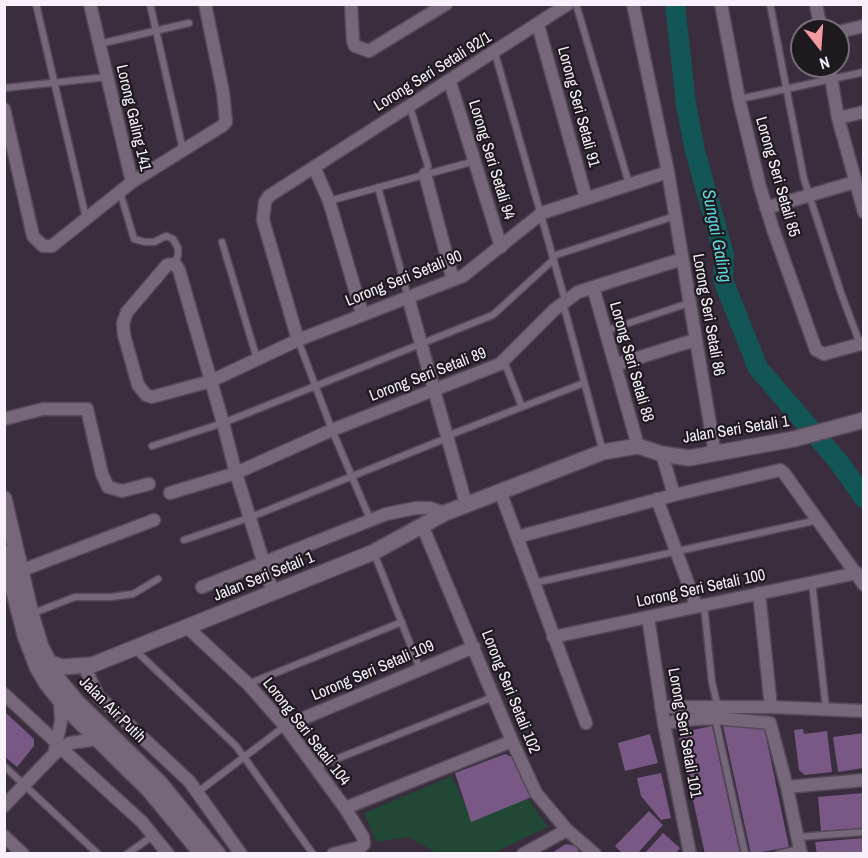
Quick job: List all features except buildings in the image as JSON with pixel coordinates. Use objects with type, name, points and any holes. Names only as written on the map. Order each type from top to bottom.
[{"type":"street","name":"Lorong Galing 141","points":[[4,109],[33,236],[43,246],[52,246],[132,182],[90,4]]},
{"type":"street","points":[[132,182],[226,122],[223,93],[205,4]]},
{"type":"street","points":[[354,6],[353,41],[355,46],[369,51],[446,4]]},
{"type":"street","name":"Lorong Seri Setali 92/1","points":[[298,340],[263,220],[263,209],[269,196],[568,4]]},
{"type":"street","name":"Lorong Seri Setali 86","points":[[633,4],[668,172],[715,454]]},
{"type":"street","name":"Lorong Seri Setali 85","points":[[721,4],[739,99],[766,208],[816,350],[824,354],[862,344]]},
{"type":"street","name":"Lorong Seri Setali 91","points":[[538,25],[586,198]]},
{"type":"street","points":[[831,80],[838,118],[864,213]]},
{"type":"street","name":"Lorong Seri Setali 94","points":[[450,81],[501,247]]},
{"type":"street","points":[[838,118],[864,112]]},
{"type":"street","points":[[314,167],[329,201],[362,314]]},
{"type":"street","name":"Lorong Seri Setali 90","points":[[175,264],[168,265],[127,312],[123,323],[138,385],[146,395],[152,397],[211,381],[298,340],[453,280],[469,273],[542,213],[668,172]]},
{"type":"street","points":[[425,174],[453,280]]},
{"type":"street","points":[[766,208],[855,182]]},
{"type":"street","name":"Lorong Seri Setali 89","points":[[170,493],[236,473],[332,430],[504,361],[564,301],[593,287],[682,259]]},
{"type":"street","points":[[175,264],[179,270],[236,473],[273,594]]},
{"type":"street","name":"Lorong Seri Setali 88","points":[[593,287],[638,446]]},
{"type":"street","points":[[408,297],[466,504]]},
{"type":"street","points":[[615,365],[695,340]]},
{"type":"street","points":[[4,420],[43,409],[87,409],[102,474],[108,487],[122,490],[149,484]]},
{"type":"street","name":"Jalan Seri Setali 1","points":[[48,662],[61,667],[89,668],[374,552],[466,504],[603,452],[638,446],[662,454],[689,458],[794,439],[858,421]]},
{"type":"street","points":[[662,454],[674,495]]},
{"type":"street","points":[[516,537],[657,499],[780,470],[864,585]]},
{"type":"street","points":[[501,491],[586,723]]},
{"type":"street","name":"Jalan Air Putih","points":[[4,499],[31,614],[48,662],[66,699],[98,739],[149,790],[202,854]]},
{"type":"street","points":[[657,499],[700,605]]},
{"type":"street","name":"Jalan Seri Setali 1","points":[[202,587],[370,519],[416,508],[430,508],[445,513]]},
{"type":"street","points":[[20,571],[154,520]]},
{"type":"street","name":"Lorong Seri Setali 102","points":[[422,525],[536,793],[567,830],[595,854]]},
{"type":"street","name":"Jalan Air Putih","points":[[4,553],[20,618],[31,651],[47,684],[159,782],[218,854]]},
{"type":"street","name":"Lorong Seri Setali 100","points":[[553,637],[857,573]]},
{"type":"street","points":[[759,593],[771,707]]},
{"type":"street","name":"Lorong Seri Setali 101","points":[[648,617],[664,724],[690,854]]},
{"type":"street","name":"Lorong Seri Setali 104","points":[[187,627],[248,684],[285,726],[345,808],[363,837],[364,844],[361,847],[333,854]]},
{"type":"street","name":"Lorong Seri Setali 109","points":[[285,726],[474,647]]},
{"type":"street","points":[[58,748],[66,699],[74,680],[89,668],[98,696],[198,792],[242,854]]},
{"type":"street","points":[[4,694],[58,748],[142,822],[168,854]]},
{"type":"street","points":[[661,707],[717,712],[770,723],[787,787],[799,846]]},
{"type":"street","points":[[664,724],[717,712],[771,707],[864,711]]},
{"type":"street","points":[[4,806],[58,748],[78,741],[98,739]]},
{"type":"street","points":[[345,808],[512,741]]},
{"type":"street","points":[[787,787],[864,780]]},
{"type":"street","points":[[523,854],[567,830]]},
{"type":"street","points":[[4,836],[23,854]]},
{"type":"lane","points":[[36,4],[86,218]]},
{"type":"lane","points":[[150,4],[183,150]]},
{"type":"lane","points":[[576,4],[629,184]]},
{"type":"lane","points":[[770,4],[804,179],[841,293],[862,344]]},
{"type":"lane","points":[[99,44],[189,23]]},
{"type":"lane","points":[[495,53],[554,257],[603,452]]},
{"type":"lane","points":[[739,99],[864,72]]},
{"type":"lane","points":[[4,87],[107,76]]},
{"type":"lane","points":[[410,107],[428,166],[425,174]]},
{"type":"lane","points":[[329,201],[475,161]]},
{"type":"lane","points":[[378,187],[408,297]]},
{"type":"lane","points":[[119,191],[134,239],[154,242],[166,236],[173,238],[178,255],[175,264]]},
{"type":"lane","points":[[152,446],[223,423],[493,315],[554,257],[675,216]]},
{"type":"lane","points":[[222,243],[257,359]]},
{"type":"lane","points":[[605,331],[689,303]]},
{"type":"lane","points":[[298,340],[332,430],[370,519]]},
{"type":"lane","points":[[504,361],[522,407]]},
{"type":"lane","points":[[184,540],[251,517],[584,383]]},
{"type":"lane","points":[[534,583],[818,520]]},
{"type":"lane","points":[[374,552],[420,669]]},
{"type":"lane","points":[[31,614],[75,597],[111,597],[133,594],[158,579]]},
{"type":"lane","points":[[812,582],[826,710]]},
{"type":"lane","points":[[700,605],[717,712],[744,854]]},
{"type":"lane","points":[[248,684],[402,622]]},
{"type":"lane","points":[[133,649],[230,739],[313,854]]},
{"type":"lane","points":[[315,767],[494,697]]},
{"type":"lane","points":[[198,792],[285,726]]},
{"type":"lane","points":[[4,766],[98,854]]},
{"type":"lane","points":[[778,854],[799,846],[864,832]]},
{"type":"lane","points":[[128,854],[154,835]]},
{"type":"green space","points":[[452,776],[471,819],[526,796],[548,827],[493,853],[437,853],[408,837],[376,842],[364,813]]},
{"type":"waterway","name":"Sungai Galing","points":[[675,4],[686,104],[695,151],[724,255],[723,280],[758,368],[838,461],[864,498]]}]
